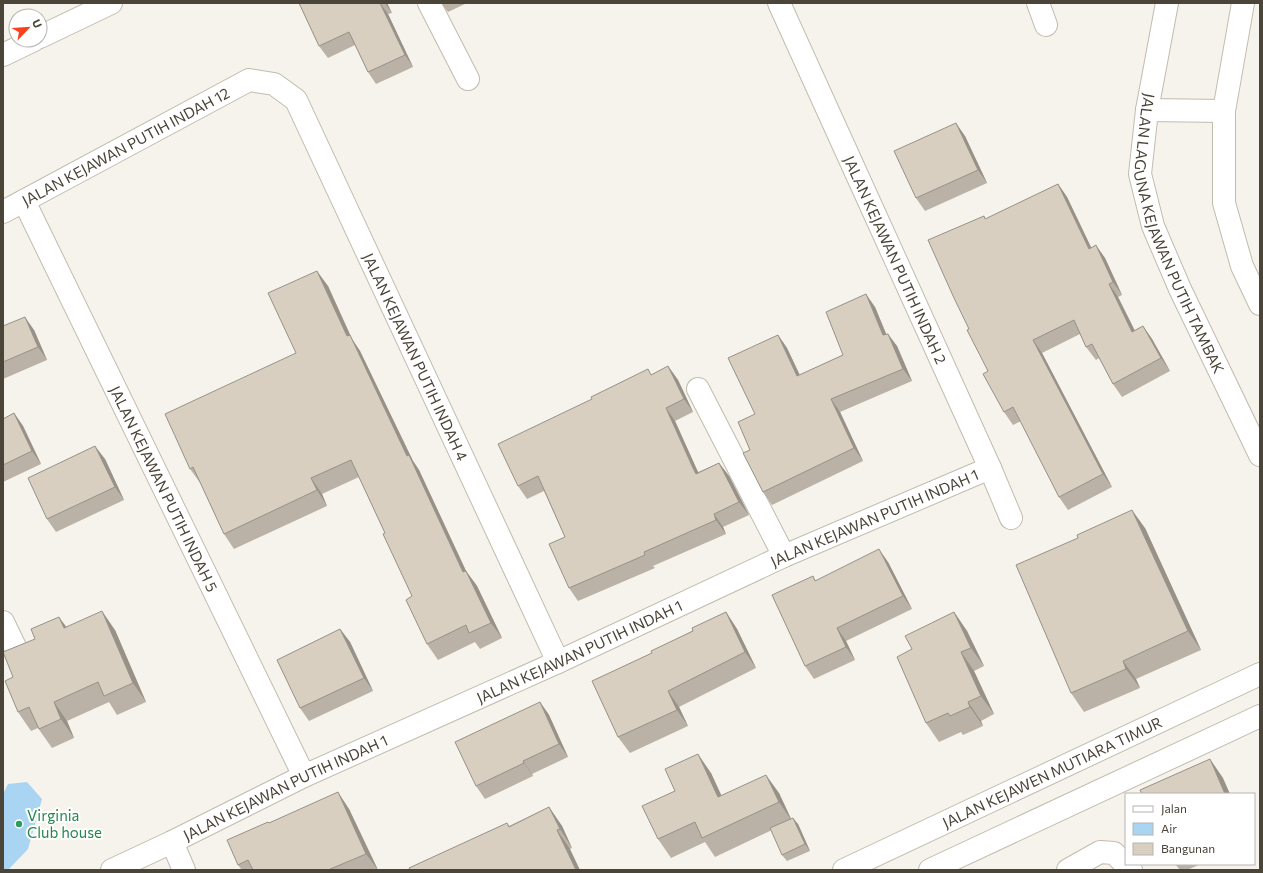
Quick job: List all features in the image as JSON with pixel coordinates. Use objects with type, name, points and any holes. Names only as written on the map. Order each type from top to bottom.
[{"type":"street","points":[[48,33],[111,3]]},
{"type":"street","points":[[429,3],[468,79]]},
{"type":"street","name":"JALAN KEJAWAN PUTIH INDAH 2","points":[[779,3],[990,468],[1011,518]]},
{"type":"street","points":[[1038,3],[1046,25]]},
{"type":"street","name":"JALAN LAGUNA KEJAWAN PUTIH TAMBAK","points":[[1167,3],[1147,110],[1140,174],[1153,226],[1180,289],[1260,455]]},
{"type":"street","points":[[1243,3],[1224,111],[1224,203],[1242,266],[1260,304]]},
{"type":"street","points":[[3,55],[17,48]]},
{"type":"street","name":"JALAN KEJAWAN PUTIH INDAH 12","points":[[3,212],[249,80]]},
{"type":"street","name":"JALAN KEJAWAN PUTIH INDAH 4","points":[[249,80],[274,84],[296,100],[558,662]]},
{"type":"street","points":[[1147,110],[1224,111]]},
{"type":"street","name":"JALAN KEJAWAN PUTIH INDAH 5","points":[[24,201],[304,776]]},
{"type":"street","points":[[698,390],[784,556]]},
{"type":"street","name":"JALAN KEJAWAN PUTIH INDAH 1","points":[[112,870],[138,864],[172,842],[304,776],[558,662],[784,556],[990,468]]},
{"type":"street","points":[[3,622],[16,651]]},
{"type":"street","name":"JALAN KEJAWEN MUTIARA TIMUR","points":[[844,870],[1260,674]]},
{"type":"street","points":[[930,870],[1260,716]]},
{"type":"street","name":"JALAN KEJAWAN PUTIH INDAH 1","points":[[172,842],[184,870]]},
{"type":"street","points":[[1068,870],[1100,852],[1114,853],[1125,864]]},
{"type":"water","name":"Virginia Club house","points":[[27,782],[42,799],[28,849],[8,870],[3,870],[3,794],[8,784]]},
{"type":"building","points":[[299,3],[380,3],[405,55],[368,72],[349,32],[319,46]]},
{"type":"building","points":[[956,123],[978,170],[916,198],[894,151]]},
{"type":"building","points":[[1058,184],[1089,249],[1096,245],[1113,282],[1109,284],[1132,332],[1143,326],[1161,358],[1113,384],[1092,344],[1086,347],[1074,320],[1033,340],[1103,474],[1059,497],[1013,407],[1004,412],[983,374],[988,371],[967,330],[969,329],[928,240],[984,216],[985,219]]},
{"type":"building","points":[[317,271],[347,336],[350,335],[407,456],[409,455],[463,572],[466,571],[491,623],[469,633],[466,625],[427,644],[406,600],[412,596],[351,460],[311,478],[317,490],[224,534],[193,467],[190,469],[165,414],[296,353],[268,293]]},
{"type":"building","points":[[866,294],[883,335],[888,334],[903,369],[831,399],[854,448],[763,492],[743,453],[750,450],[738,422],[755,414],[728,358],[778,335],[797,376],[843,355],[826,312]]},
{"type":"building","points":[[25,317],[38,347],[3,362],[3,326]]},
{"type":"building","points":[[668,366],[684,399],[666,408],[696,474],[719,463],[739,502],[714,514],[716,520],[644,552],[645,555],[569,588],[549,544],[565,537],[538,476],[518,486],[498,444],[592,399],[591,397],[648,369],[651,375]]},
{"type":"building","points":[[14,413],[32,451],[3,465],[3,419]]},
{"type":"building","points":[[95,446],[115,487],[47,519],[28,478]]},
{"type":"building","points":[[1132,510],[1188,631],[1123,661],[1126,669],[1071,693],[1016,565],[1078,538],[1077,535]]},
{"type":"building","points":[[879,549],[903,596],[837,628],[846,647],[805,666],[772,595],[813,576],[815,581]]},
{"type":"building","points":[[102,611],[133,683],[104,696],[98,682],[54,702],[61,719],[39,729],[29,707],[18,712],[5,681],[13,677],[3,652],[35,639],[31,629],[59,617],[64,628]]},
{"type":"building","points":[[726,612],[745,652],[668,691],[677,710],[618,737],[592,681],[652,653],[651,651],[693,631],[692,628]]},
{"type":"building","points":[[954,612],[971,648],[961,652],[981,696],[968,702],[970,707],[950,716],[948,713],[926,723],[897,657],[912,649],[905,636]]},
{"type":"building","points":[[340,629],[364,678],[300,708],[277,660]]},
{"type":"building","points":[[540,702],[559,744],[476,786],[455,742]]},
{"type":"building","points":[[698,754],[718,797],[766,775],[779,802],[702,838],[695,822],[658,839],[642,806],[675,791],[665,769]]},
{"type":"building","points":[[1210,759],[1225,793],[1142,793],[1140,790]]},
{"type":"building","points":[[338,792],[366,854],[328,870],[253,870],[248,860],[238,865],[227,840]]},
{"type":"building","points":[[549,807],[560,829],[557,830],[576,870],[410,870],[409,868],[507,823],[509,827]]},
{"type":"building","points":[[793,818],[805,844],[782,855],[770,828]]},
{"type":"place","name":"Virginia Club house","points":[[19,824]]}]
